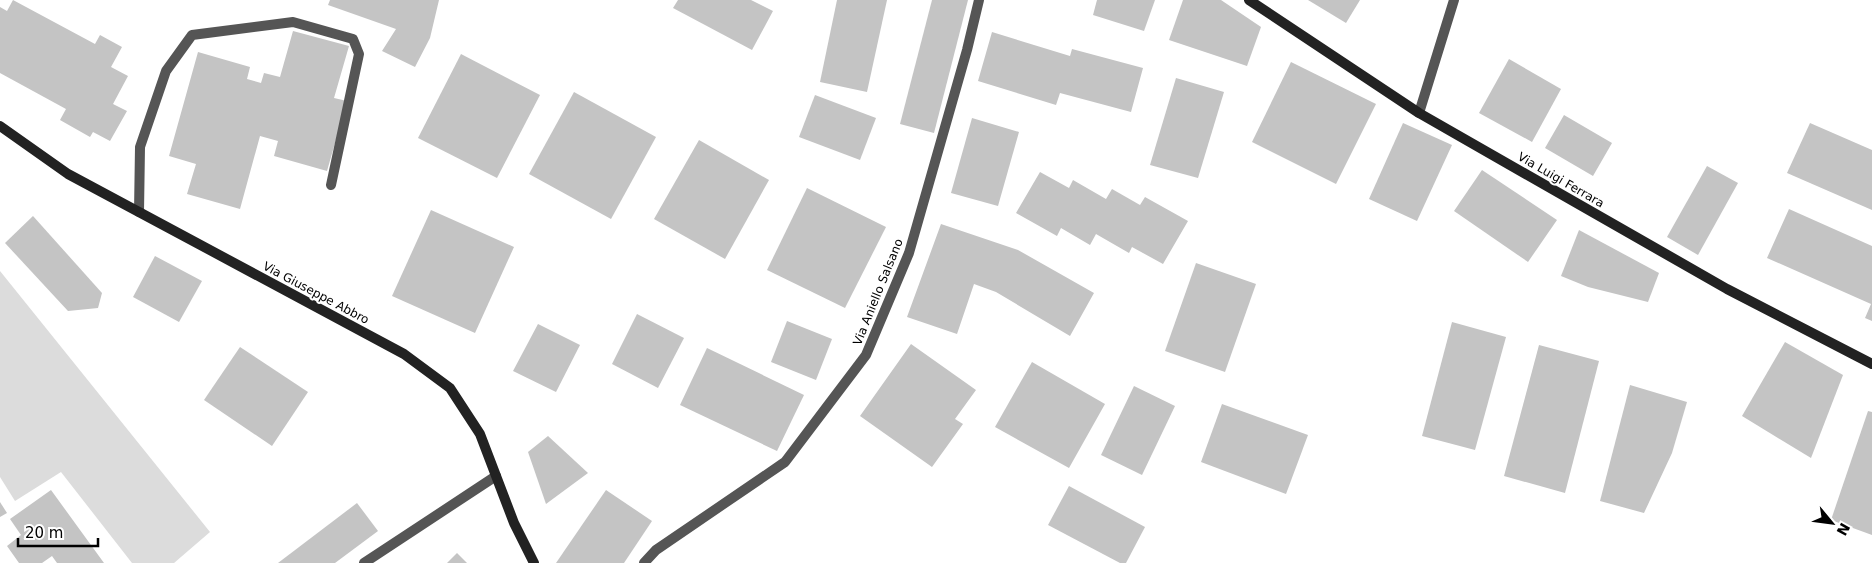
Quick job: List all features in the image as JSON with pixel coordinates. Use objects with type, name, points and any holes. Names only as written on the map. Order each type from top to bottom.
[{"type":"street","name":"Via Aniello Salsano","points":[[644,563],[656,550],[785,462],[866,355],[909,253],[967,50],[979,0]]},
{"type":"street","name":"Via Luigi Ferrara","points":[[1249,0],[1419,113],[1727,290],[1872,364]]},
{"type":"street","points":[[1419,113],[1454,0]]},
{"type":"street","points":[[139,212],[140,147],[166,71],[192,35],[293,22],[353,39],[359,54],[331,185]]},
{"type":"street","name":"Via Giuseppe Abbro","points":[[0,126],[68,174],[404,354],[450,388],[480,434],[514,523],[534,563]]},
{"type":"street","points":[[364,563],[496,476]]},
{"type":"shaded area","points":[[0,271],[210,532],[174,563],[132,563],[61,472],[15,501],[0,477]]},
{"type":"building","points":[[13,0],[95,44],[100,35],[122,47],[111,67],[128,76],[113,104],[127,111],[110,141],[93,132],[90,137],[60,120],[66,109],[0,73],[0,7],[7,11]]},
{"type":"building","points":[[330,0],[439,0],[430,38],[415,67],[382,51],[396,29],[328,5]]},
{"type":"building","points":[[678,0],[751,0],[773,11],[752,50],[673,8]]},
{"type":"building","points":[[837,0],[887,0],[867,92],[820,82]]},
{"type":"building","points":[[932,0],[968,0],[934,133],[900,124]]},
{"type":"building","points":[[1097,0],[1155,0],[1144,31],[1093,15]]},
{"type":"building","points":[[1183,0],[1221,0],[1261,27],[1247,66],[1169,40]]},
{"type":"building","points":[[1308,0],[1360,0],[1346,23]]},
{"type":"building","points":[[293,31],[349,46],[334,98],[347,101],[327,171],[274,156],[278,141],[260,136],[240,209],[187,194],[196,164],[169,156],[198,52],[250,67],[247,79],[261,83],[264,73],[280,77]]},
{"type":"building","points":[[992,32],[1070,56],[1072,49],[1143,68],[1131,112],[1060,93],[1056,105],[978,81]]},
{"type":"building","points":[[461,54],[540,95],[497,178],[418,138]]},
{"type":"building","points":[[1509,59],[1561,89],[1532,142],[1479,113]]},
{"type":"building","points":[[1291,62],[1376,104],[1336,184],[1252,142]]},
{"type":"building","points":[[1176,78],[1224,92],[1198,178],[1150,165]]},
{"type":"building","points":[[574,92],[656,137],[611,219],[529,174]]},
{"type":"building","points":[[815,95],[876,118],[860,160],[799,137]]},
{"type":"building","points":[[1564,115],[1612,143],[1593,176],[1545,148]]},
{"type":"building","points":[[972,118],[1019,132],[998,206],[951,193]]},
{"type":"building","points":[[1403,123],[1452,145],[1417,221],[1369,199]]},
{"type":"building","points":[[1810,123],[1872,150],[1872,210],[1787,173]]},
{"type":"building","points":[[699,140],[769,180],[725,259],[654,219]]},
{"type":"building","points":[[1707,166],[1738,183],[1698,255],[1667,237]]},
{"type":"building","points":[[1482,170],[1557,220],[1528,262],[1454,211]]},
{"type":"building","points":[[1040,172],[1069,188],[1073,180],[1106,199],[1112,189],[1140,205],[1145,197],[1188,221],[1163,264],[1132,247],[1129,253],[1096,234],[1090,245],[1061,228],[1057,236],[1016,213]]},
{"type":"building","points":[[807,188],[886,227],[845,308],[767,270]]},
{"type":"building","points":[[1789,209],[1872,246],[1872,321],[1865,318],[1871,304],[1767,258]]},
{"type":"building","points":[[431,210],[514,247],[475,333],[392,296]]},
{"type":"building","points":[[33,216],[102,293],[98,308],[68,311],[5,243]]},
{"type":"building","points":[[941,224],[1018,250],[1094,293],[1070,336],[996,292],[974,284],[957,334],[907,317]]},
{"type":"building","points":[[1579,230],[1659,273],[1648,302],[1588,287],[1561,276]]},
{"type":"building","points":[[155,256],[202,281],[179,322],[133,297]]},
{"type":"building","points":[[1196,263],[1256,284],[1225,372],[1165,351]]},
{"type":"building","points":[[637,314],[684,338],[658,388],[612,364]]},
{"type":"building","points":[[787,321],[832,339],[816,380],[771,362]]},
{"type":"building","points":[[1452,322],[1506,337],[1475,450],[1422,436]]},
{"type":"building","points":[[538,324],[580,345],[556,392],[513,371]]},
{"type":"building","points":[[1785,342],[1843,375],[1811,458],[1742,416]]},
{"type":"building","points":[[911,344],[976,390],[955,419],[963,424],[932,467],[860,416]]},
{"type":"building","points":[[1539,345],[1599,361],[1565,493],[1504,476]]},
{"type":"building","points":[[240,347],[308,392],[272,446],[204,400]]},
{"type":"building","points":[[707,348],[804,395],[777,451],[680,405]]},
{"type":"building","points":[[1032,362],[1105,404],[1069,468],[995,427]]},
{"type":"building","points":[[1630,385],[1687,402],[1672,453],[1644,513],[1600,501]]},
{"type":"building","points":[[1134,386],[1175,406],[1142,475],[1101,455]]},
{"type":"building","points":[[1222,404],[1308,435],[1286,494],[1201,462]]},
{"type":"building","points":[[1868,411],[1872,412],[1872,535],[1831,520]]},
{"type":"building","points":[[548,436],[588,473],[546,504],[528,452]]},
{"type":"building","points":[[1069,486],[1145,527],[1126,563],[1120,563],[1048,525]]},
{"type":"building","points":[[51,490],[104,563],[57,563],[52,556],[42,563],[19,563],[7,546],[21,535],[10,519]]},
{"type":"building","points":[[606,490],[652,521],[624,563],[556,563]]},
{"type":"building","points":[[0,502],[7,513],[0,517]]},
{"type":"building","points":[[357,503],[378,531],[335,563],[278,563]]},
{"type":"building","points":[[457,553],[467,563],[447,563]]}]
